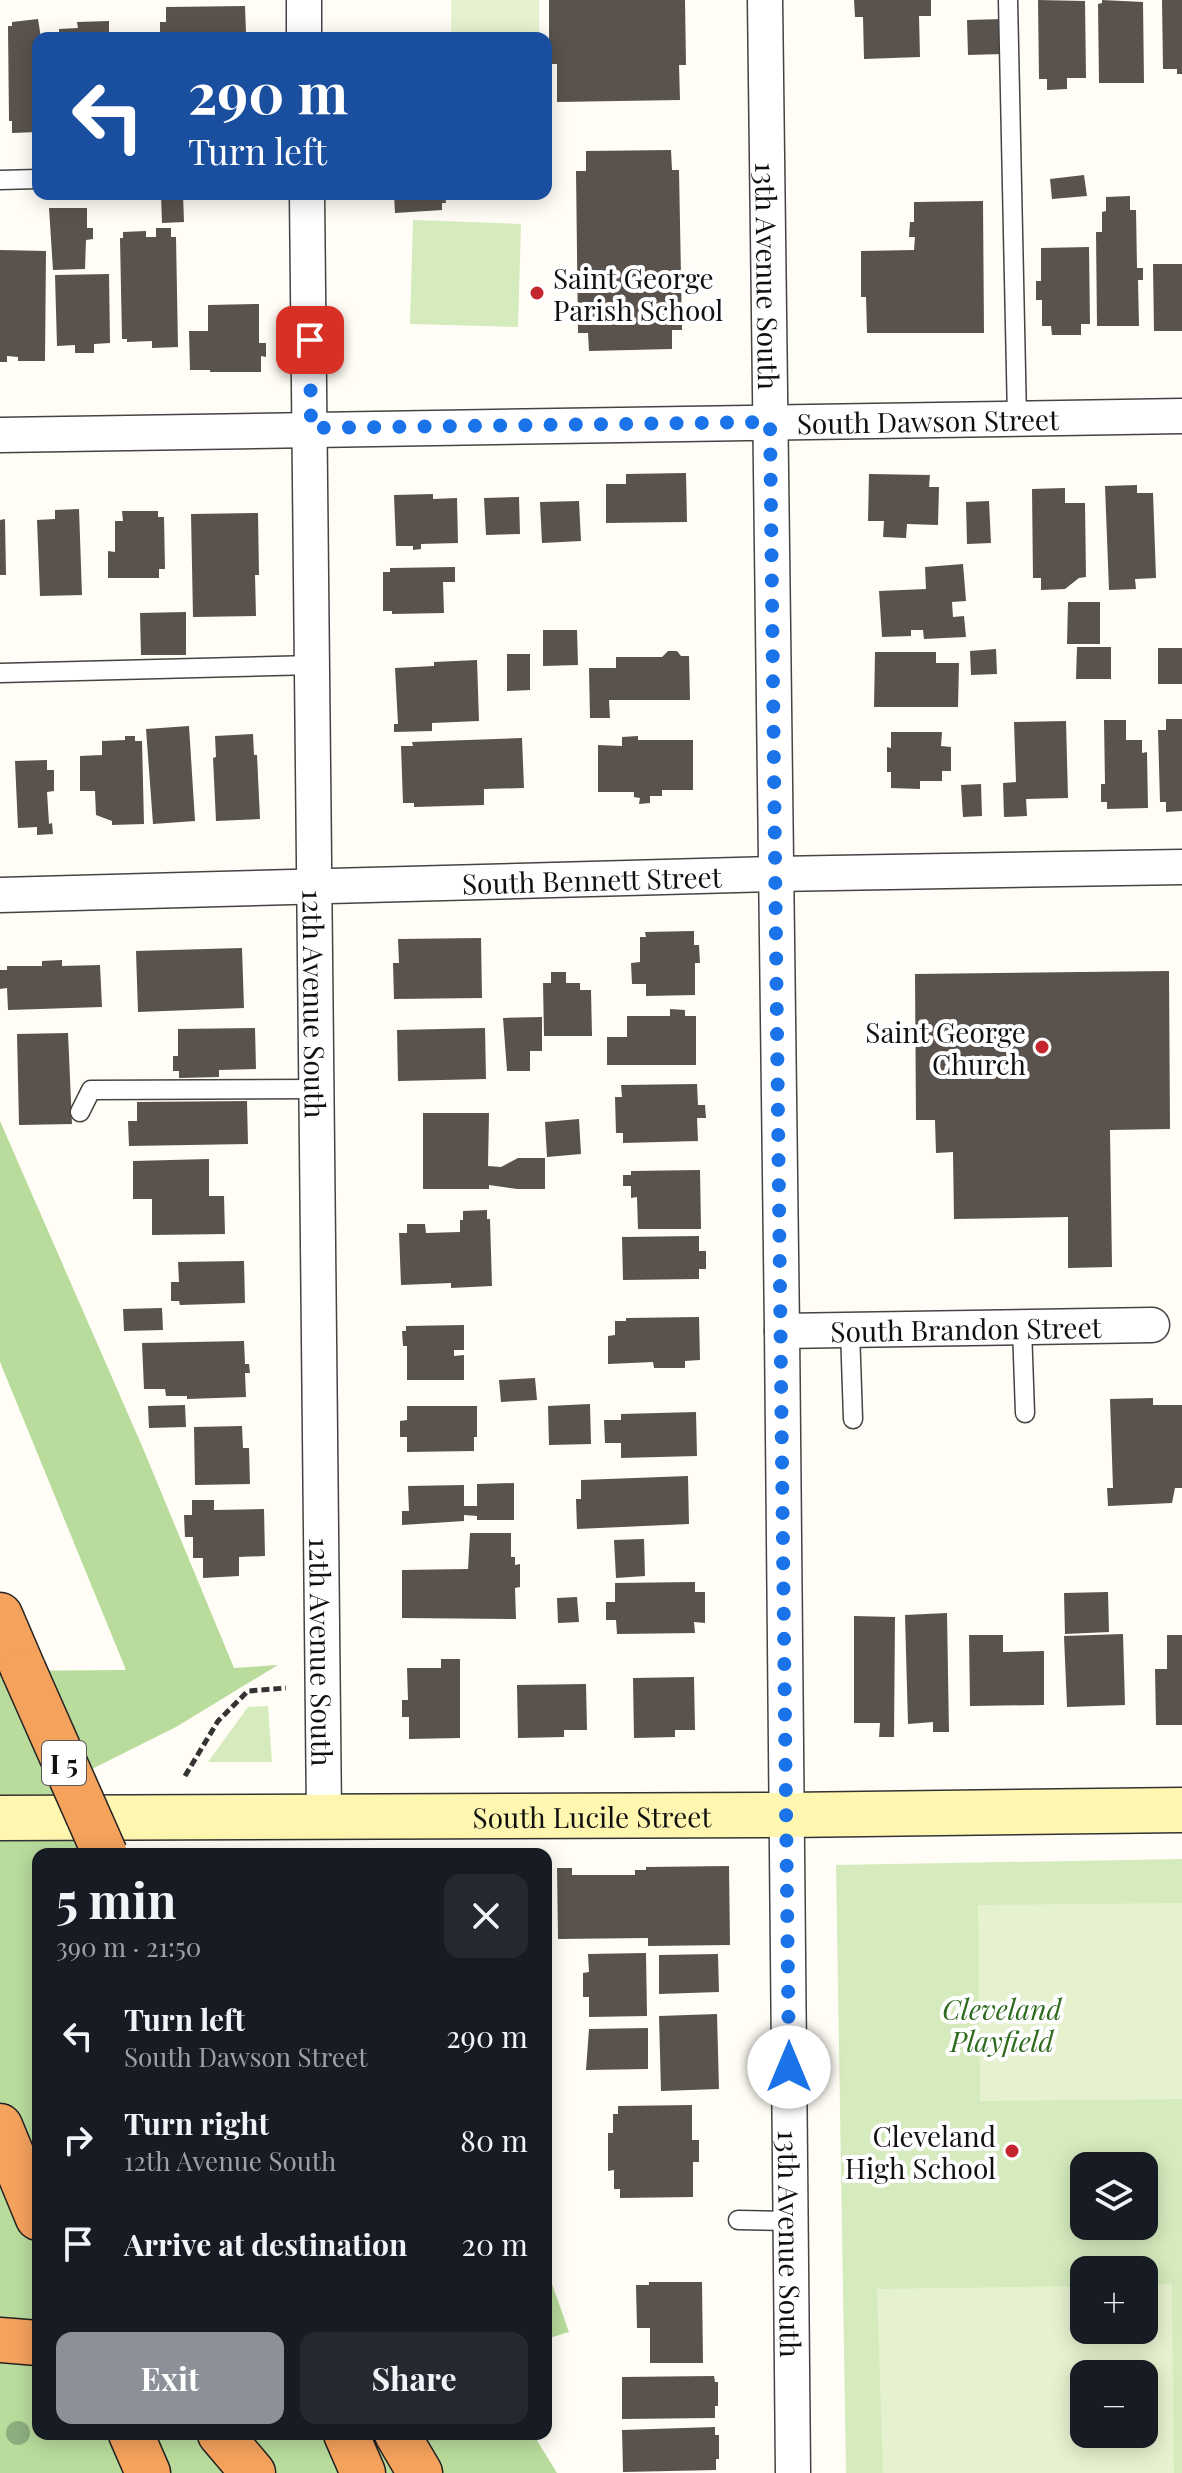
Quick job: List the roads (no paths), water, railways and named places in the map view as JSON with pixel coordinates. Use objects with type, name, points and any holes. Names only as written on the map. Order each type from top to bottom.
[{"type":"highway","name":"I 5","points":[[0,1615],[102,1848]]},
{"type":"highway","points":[[0,2126],[32,2203]]},
{"type":"highway","points":[[0,2340],[32,2343]]},
{"type":"highway","points":[[134,2440],[148,2473]]},
{"type":"highway","points":[[225,2440],[253,2473]]},
{"type":"highway","points":[[349,2440],[363,2473]]},
{"type":"highway","points":[[401,2440],[420,2473]]},
{"type":"street","points":[[304,0],[304,32]]},
{"type":"street","name":"13th Avenue South","points":[[765,0],[793,2473]]},
{"type":"street","name":"12th Avenue South","points":[[307,200],[324,1816]]},
{"type":"street","name":"South Dawson Street","points":[[0,435],[1182,416]]},
{"type":"street","name":"South Bennett Street","points":[[0,895],[775,874],[1182,867]]},
{"type":"street","name":"South Brandon Street","points":[[782,1331],[1152,1325]]},
{"type":"street","name":"South Lucile Street","points":[[0,1818],[1182,1810]]},
{"type":"lane","points":[[1008,0],[1017,418]]},
{"type":"lane","points":[[0,180],[32,179]]},
{"type":"lane","points":[[0,673],[314,665]]},
{"type":"lane","points":[[80,1112],[91,1090],[318,1089]]},
{"type":"lane","points":[[1022,1328],[1025,1413]]},
{"type":"lane","points":[[850,1330],[853,1419]]},
{"type":"lane","points":[[738,2220],[790,2221]]},
{"type":"place","name":"Saint George Parish School","points":[[537,293]]},
{"type":"place","name":"Saint George Church","points":[[1042,1047]]},
{"type":"place","name":"Cleveland High School","points":[[1012,2151]]},
{"type":"park label","name":"Cleveland Playfield","points":[[1002,2024]]}]
